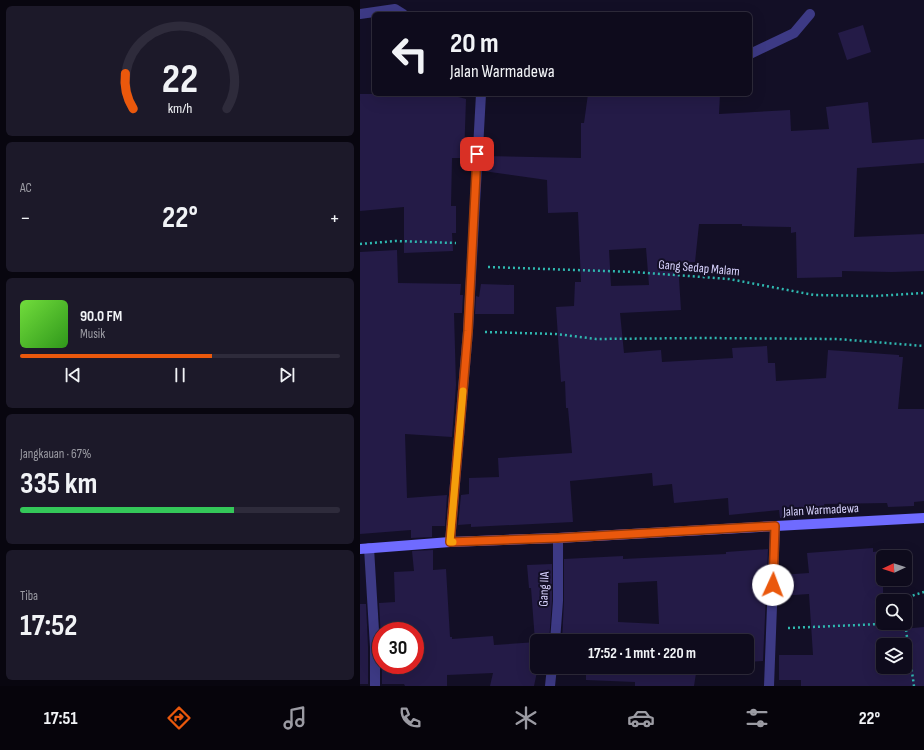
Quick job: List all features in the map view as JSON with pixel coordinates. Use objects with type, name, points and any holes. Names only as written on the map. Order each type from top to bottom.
[{"type":"street","points":[[374,12],[395,9],[400,12]]},
{"type":"street","points":[[360,14],[372,12]]},
{"type":"street","points":[[752,53],[794,33],[810,14]]},
{"type":"street","points":[[450,542],[468,331],[481,96]]},
{"type":"street","name":"Jalan Warmadewa","points":[[365,548],[450,542],[558,538],[924,518]]},
{"type":"street","points":[[769,686],[775,526]]},
{"type":"street","name":"Gang IIA","points":[[556,634],[558,600],[558,538]]},
{"type":"street","points":[[365,548],[375,647],[375,686]]},
{"type":"street","points":[[550,686],[551,674]]},
{"type":"path","points":[[360,244],[396,241],[473,244]]},
{"type":"path","name":"Gang Sedap Malam","points":[[471,266],[634,272],[729,279],[814,295],[874,296],[924,294]]},
{"type":"path","points":[[468,331],[556,334],[596,339],[704,338],[837,340],[924,346]]},
{"type":"path","points":[[912,596],[924,592]]},
{"type":"path","points":[[772,629],[876,624]]},
{"type":"path","points":[[906,630],[914,686]]},
{"type":"building","points":[[863,25],[871,52],[847,60],[838,33]]},
{"type":"building","points":[[360,94],[372,94],[372,96],[455,96],[466,99],[464,158],[452,158],[451,206],[456,206],[456,233],[452,233],[453,251],[404,253],[404,207],[360,211]]},
{"type":"building","points":[[588,96],[720,96],[719,114],[790,110],[791,131],[829,129],[826,107],[868,102],[872,143],[924,139],[924,163],[857,168],[854,237],[924,234],[924,271],[842,271],[842,277],[797,278],[796,232],[791,233],[791,227],[742,226],[742,224],[699,224],[695,262],[678,263],[681,310],[620,313],[624,353],[661,350],[662,362],[733,358],[732,348],[767,346],[768,363],[775,363],[776,381],[826,378],[828,350],[899,355],[899,357],[903,357],[898,409],[924,409],[924,501],[914,502],[914,506],[888,507],[887,503],[824,504],[825,507],[801,508],[801,517],[780,518],[779,510],[729,515],[728,498],[674,503],[672,484],[653,486],[652,473],[570,481],[573,522],[471,527],[471,524],[458,525],[461,495],[469,494],[469,478],[499,477],[498,458],[572,453],[568,408],[566,408],[565,381],[561,382],[556,307],[574,306],[575,282],[581,282],[578,212],[548,213],[547,180],[483,171],[484,156],[581,158],[581,123],[584,123]],"holes":[[[646,248],[649,285],[611,286],[609,250]]]},
{"type":"building","points":[[467,156],[471,156],[470,169],[466,168]]},
{"type":"building","points":[[397,250],[398,283],[461,284],[460,295],[463,295],[462,313],[454,313],[456,385],[452,437],[405,434],[407,498],[447,495],[445,526],[432,526],[432,537],[411,538],[411,530],[360,534],[360,252]]},
{"type":"building","points":[[481,284],[514,285],[514,314],[475,314],[476,296],[479,297]]},
{"type":"building","points":[[873,548],[873,552],[876,552],[876,586],[883,586],[883,594],[876,594],[876,630],[912,630],[912,628],[924,627],[924,686],[801,686],[801,680],[779,680],[779,655],[813,655],[809,594],[779,596],[780,575],[809,573],[807,553]]},
{"type":"building","points":[[768,549],[763,661],[754,662],[754,634],[562,634],[564,559],[623,556],[623,559],[726,554],[726,552]],"holes":[[[657,581],[659,624],[618,622],[618,583]]]},
{"type":"building","points":[[433,550],[433,570],[446,569],[450,637],[452,637],[452,639],[493,636],[494,645],[530,642],[530,674],[537,674],[534,686],[490,686],[493,673],[447,675],[447,686],[405,686],[404,684],[382,684],[382,674],[424,674],[424,622],[380,622],[379,603],[395,602],[394,572],[414,571],[412,551]]},
{"type":"building","points":[[552,564],[552,601],[550,634],[534,634],[531,588],[529,588],[527,565]]},
{"type":"building","points":[[360,604],[366,604],[368,684],[360,684]]},
{"type":"building","points":[[586,674],[696,674],[694,686],[635,686],[635,682],[586,680]]},
{"type":"slow traffic","points":[[453,542],[450,542],[463,391]]},
{"type":"route","points":[[477,154],[468,331],[450,542],[558,538],[775,526],[773,585]]}]
